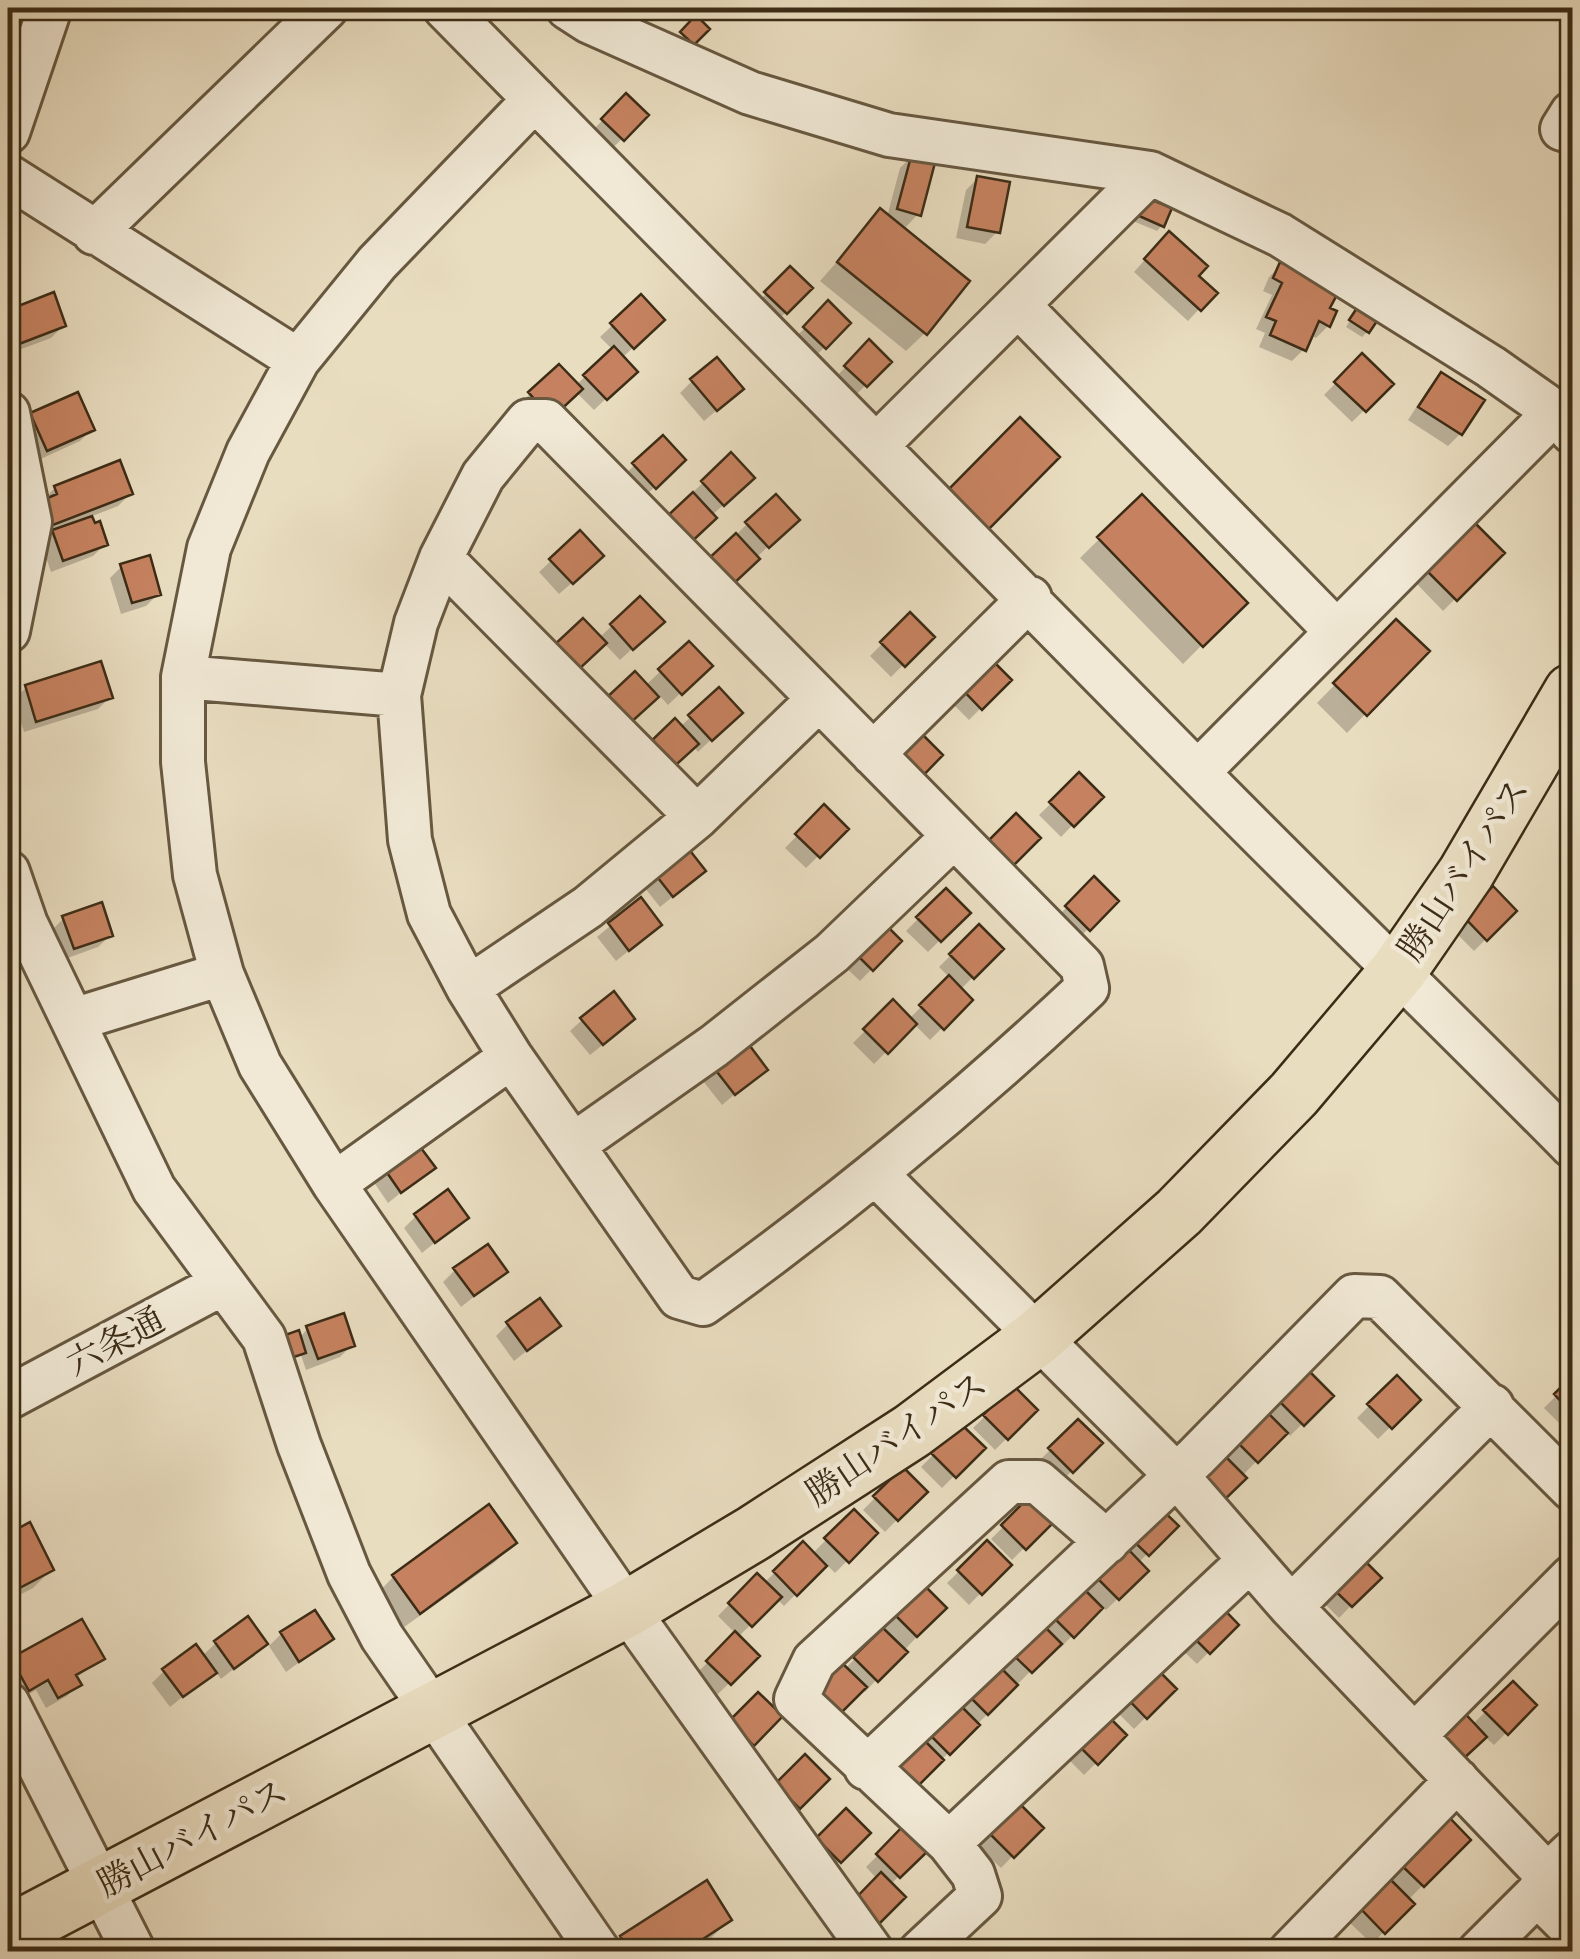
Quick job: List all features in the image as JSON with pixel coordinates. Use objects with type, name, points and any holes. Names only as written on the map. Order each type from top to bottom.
[{"type":"main road","name":"勝山バイパス","points":[[8,1934],[626,1609],[754,1533],[912,1431],[1038,1338],[1205,1186],[1294,1094],[1399,970],[1466,872],[1572,692]]},
{"type":"street","points":[[8,132],[50,8]]},
{"type":"street","points":[[94,233],[326,8]]},
{"type":"street","points":[[444,8],[1572,1146]]},
{"type":"street","points":[[568,8],[588,21],[750,92],[889,135],[1150,173],[1280,235],[1491,367],[1564,422],[1336,631],[1198,772]]},
{"type":"street","points":[[535,100],[376,263],[298,360],[248,452],[209,548],[183,677],[183,762],[194,874],[222,974],[260,1066],[334,1184],[626,1609],[872,1952]]},
{"type":"street","points":[[876,446],[1150,173]]},
{"type":"street","points":[[8,176],[298,360]]},
{"type":"street","points":[[1018,305],[1336,631]]},
{"type":"street","points":[[8,412],[30,522],[8,631]]},
{"type":"street","points":[[528,420],[546,421],[1082,966],[1087,988],[988,1082],[796,1238],[703,1304],[679,1297],[572,1145],[468,988],[429,914],[410,840],[399,695],[416,623],[441,558],[483,476],[528,420]]},
{"type":"street","points":[[441,558],[697,817]]},
{"type":"street","points":[[873,754],[1030,598]]},
{"type":"street","points":[[183,677],[399,695]]},
{"type":"street","points":[[468,988],[588,906],[697,817],[818,700]]},
{"type":"street","points":[[572,1145],[714,1046],[832,953],[954,836]]},
{"type":"street","points":[[8,872],[26,924],[154,1189],[264,1338],[349,1574],[382,1637],[598,1952]]},
{"type":"street","points":[[72,1020],[222,974]]},
{"type":"street","points":[[334,1184],[511,1057]]},
{"type":"street","points":[[875,1173],[1177,1476],[1291,1607],[1553,1874],[1572,1929]]},
{"type":"street","name":"六条通","points":[[8,1398],[222,1284]]},
{"type":"street","points":[[866,1768],[1177,1476],[1354,1296],[1380,1296],[1572,1489]]},
{"type":"street","points":[[1291,1607],[1492,1406]]},
{"type":"street","points":[[920,1952],[980,1896],[973,1874],[949,1843],[796,1699],[814,1661],[1009,1482],[1038,1482],[1107,1542]]},
{"type":"street","points":[[949,1843],[1250,1560]]},
{"type":"street","points":[[1414,1736],[1572,1577]]},
{"type":"street","points":[[8,1704],[134,1952]]},
{"type":"street","points":[[1290,1952],[1457,1780]]},
{"type":"street","points":[[1480,1952],[1553,1874]]},
{"type":"building","points":[[696,15],[710,29],[694,45],[680,32]]},
{"type":"building","points":[[626,93],[649,115],[624,141],[601,119]]},
{"type":"building","points":[[912,153],[936,159],[921,216],[897,209]]},
{"type":"building","points":[[977,176],[1010,182],[1000,233],[967,227]]},
{"type":"building","points":[[1145,197],[1172,208],[1164,227],[1137,215]]},
{"type":"building","points":[[880,208],[970,281],[927,335],[837,262]]},
{"type":"building","points":[[1169,231],[1208,266],[1199,276],[1218,293],[1201,311],[1144,259]]},
{"type":"building","points":[[1280,262],[1340,289],[1330,308],[1337,311],[1330,327],[1319,321],[1306,351],[1270,335],[1276,321],[1266,317],[1282,283],[1273,278]]},
{"type":"building","points":[[790,266],[813,288],[787,314],[764,292]]},
{"type":"building","points":[[54,292],[66,326],[19,344],[8,310]]},
{"type":"building","points":[[641,294],[665,320],[634,349],[610,323]]},
{"type":"building","points":[[1365,296],[1385,309],[1369,333],[1349,320]]},
{"type":"building","points":[[828,300],[851,323],[826,349],[803,327]]},
{"type":"building","points":[[869,339],[892,362],[867,387],[844,366]]},
{"type":"building","points":[[614,346],[638,372],[607,400],[583,375]]},
{"type":"building","points":[[1362,353],[1394,384],[1366,412],[1334,382]]},
{"type":"building","points":[[717,357],[744,389],[717,411],[690,379]]},
{"type":"building","points":[[559,364],[583,389],[552,418],[528,392]]},
{"type":"building","points":[[1441,372],[1485,400],[1462,435],[1418,407]]},
{"type":"building","points":[[78,392],[95,430],[47,451],[30,413]]},
{"type":"building","points":[[1020,417],[1060,457],[984,534],[944,494]]},
{"type":"building","points":[[663,435],[686,460],[656,489],[632,463]]},
{"type":"building","points":[[731,452],[755,478],[724,506],[701,481]]},
{"type":"building","points":[[120,460],[133,494],[53,525],[43,500],[57,494],[54,486]]},
{"type":"building","points":[[693,492],[717,518],[686,547],[662,521]]},
{"type":"building","points":[[776,494],[800,520],[769,548],[745,522]]},
{"type":"building","points":[[1142,494],[1248,603],[1203,647],[1097,537]]},
{"type":"building","points":[[92,516],[95,523],[100,521],[108,545],[63,561],[52,530]]},
{"type":"building","points":[[1473,521],[1505,553],[1457,601],[1425,569]]},
{"type":"building","points":[[580,530],[604,556],[573,584],[549,559]]},
{"type":"building","points":[[736,533],[760,559],[729,588],[705,562]]},
{"type":"building","points":[[150,555],[161,595],[132,603],[120,564]]},
{"type":"building","points":[[640,596],[665,622],[633,650],[610,624]]},
{"type":"building","points":[[910,612],[935,637],[905,667],[880,642]]},
{"type":"building","points":[[583,618],[607,643],[576,672],[553,646]]},
{"type":"building","points":[[1396,619],[1430,651],[1367,716],[1333,683]]},
{"type":"building","points":[[689,641],[713,666],[682,695],[658,669]]},
{"type":"building","points":[[988,656],[1012,680],[982,710],[958,685]]},
{"type":"building","points":[[101,661],[113,698],[36,722],[25,685]]},
{"type":"building","points":[[635,671],[659,697],[628,725],[604,700]]},
{"type":"building","points":[[719,687],[743,713],[712,741],[688,715]]},
{"type":"building","points":[[675,718],[699,744],[668,772],[645,747]]},
{"type":"building","points":[[919,731],[943,755],[914,785],[889,760]]},
{"type":"building","points":[[1079,772],[1104,797],[1074,827],[1049,802]]},
{"type":"building","points":[[824,804],[849,829],[820,858],[795,834]]},
{"type":"building","points":[[1016,813],[1041,838],[1011,868],[986,843]]},
{"type":"building","points":[[684,843],[706,871],[673,897],[651,869]]},
{"type":"building","points":[[1094,876],[1119,901],[1090,931],[1065,906]]},
{"type":"building","points":[[1493,886],[1517,911],[1487,941],[1463,916]]},
{"type":"building","points":[[946,888],[971,913],[941,942],[916,917]]},
{"type":"building","points":[[641,897],[662,925],[629,951],[608,923]]},
{"type":"building","points":[[102,902],[113,936],[74,949],[62,916]]},
{"type":"building","points":[[878,917],[902,941],[873,971],[848,946]]},
{"type":"building","points":[[979,924],[1004,949],[974,979],[949,954]]},
{"type":"building","points":[[949,975],[973,1000],[944,1030],[919,1005]]},
{"type":"building","points":[[614,991],[635,1019],[603,1045],[580,1018]]},
{"type":"building","points":[[893,999],[917,1024],[888,1054],[863,1029]]},
{"type":"building","points":[[747,1042],[768,1070],[735,1095],[714,1068]]},
{"type":"building","points":[[415,1140],[436,1168],[401,1193],[381,1164]]},
{"type":"building","points":[[448,1189],[469,1218],[435,1243],[414,1214]]},
{"type":"building","points":[[488,1244],[508,1272],[474,1296],[453,1268]]},
{"type":"building","points":[[540,1298],[561,1326],[527,1351],[506,1322]]},
{"type":"building","points":[[344,1313],[355,1346],[318,1359],[306,1326]]},
{"type":"building","points":[[299,1330],[306,1353],[282,1361],[274,1339]]},
{"type":"building","points":[[1309,1371],[1334,1396],[1304,1426],[1279,1401]]},
{"type":"building","points":[[1397,1375],[1421,1400],[1392,1429],[1367,1404]]},
{"type":"building","points":[[1572,1376],[1572,1413],[1554,1394]]},
{"type":"building","points":[[1013,1385],[1038,1410],[1008,1440],[983,1415]]},
{"type":"building","points":[[1263,1408],[1288,1433],[1258,1463],[1233,1438]]},
{"type":"building","points":[[1078,1419],[1103,1443],[1073,1473],[1048,1448]]},
{"type":"building","points":[[961,1424],[986,1448],[956,1478],[931,1453]]},
{"type":"building","points":[[1222,1453],[1247,1478],[1217,1507],[1192,1482]]},
{"type":"building","points":[[903,1467],[928,1492],[898,1521],[873,1496]]},
{"type":"building","points":[[1031,1495],[1056,1520],[1026,1550],[1001,1525]]},
{"type":"building","points":[[1154,1502],[1179,1526],[1149,1556],[1124,1532]]},
{"type":"building","points":[[489,1504],[517,1543],[420,1614],[392,1575]]},
{"type":"building","points":[[854,1509],[878,1533],[849,1563],[824,1538]]},
{"type":"building","points":[[30,1522],[54,1570],[8,1594],[8,1534]]},
{"type":"building","points":[[987,1540],[1012,1565],[982,1595],[957,1570]]},
{"type":"building","points":[[803,1541],[827,1566],[797,1596],[773,1571]]},
{"type":"building","points":[[1125,1546],[1149,1571],[1119,1600],[1095,1576]]},
{"type":"building","points":[[1357,1553],[1382,1578],[1352,1607],[1327,1583]]},
{"type":"building","points":[[757,1573],[782,1597],[752,1627],[728,1603]]},
{"type":"building","points":[[922,1583],[947,1608],[917,1637],[893,1613]]},
{"type":"building","points":[[1078,1583],[1103,1608],[1074,1638],[1049,1613]]},
{"type":"building","points":[[1215,1600],[1239,1625],[1210,1654],[1185,1629]]},
{"type":"building","points":[[315,1610],[334,1639],[299,1662],[280,1632]]},
{"type":"building","points":[[248,1616],[268,1644],[234,1669],[214,1641]]},
{"type":"building","points":[[82,1619],[105,1659],[76,1675],[82,1685],[58,1698],[48,1680],[29,1691],[11,1658]]},
{"type":"building","points":[[1037,1619],[1062,1644],[1032,1673],[1007,1649]]},
{"type":"building","points":[[883,1628],[908,1652],[878,1682],[853,1657]]},
{"type":"building","points":[[735,1631],[760,1656],[731,1685],[706,1661]]},
{"type":"building","points":[[196,1644],[217,1673],[183,1697],[162,1669]]},
{"type":"building","points":[[993,1660],[1018,1685],[988,1715],[963,1690]]},
{"type":"building","points":[[842,1663],[867,1687],[837,1717],[812,1692]]},
{"type":"building","points":[[1152,1664],[1177,1689],[1147,1719],[1123,1694]]},
{"type":"building","points":[[1513,1681],[1537,1705],[1508,1735],[1483,1710]]},
{"type":"building","points":[[758,1692],[783,1716],[754,1746],[729,1721]]},
{"type":"building","points":[[955,1700],[980,1725],[950,1755],[925,1730]]},
{"type":"building","points":[[1458,1706],[1487,1737],[1461,1761],[1433,1731]]},
{"type":"building","points":[[1102,1710],[1127,1735],[1098,1765],[1073,1740]]},
{"type":"building","points":[[919,1735],[944,1760],[914,1790],[890,1765]]},
{"type":"building","points":[[805,1754],[830,1779],[800,1809],[775,1784]]},
{"type":"building","points":[[1019,1803],[1044,1828],[1014,1858],[989,1833]]},
{"type":"building","points":[[846,1808],[871,1833],[841,1863],[816,1838]]},
{"type":"building","points":[[1446,1814],[1471,1840],[1424,1887],[1398,1862]]},
{"type":"building","points":[[905,1824],[930,1849],[900,1878],[876,1854]]},
{"type":"building","points":[[881,1872],[906,1897],[876,1927],[851,1903]]},
{"type":"building","points":[[1390,1879],[1415,1904],[1385,1934],[1361,1909]]},
{"type":"building","points":[[707,1880],[732,1920],[683,1952],[630,1952],[620,1936]]}]
